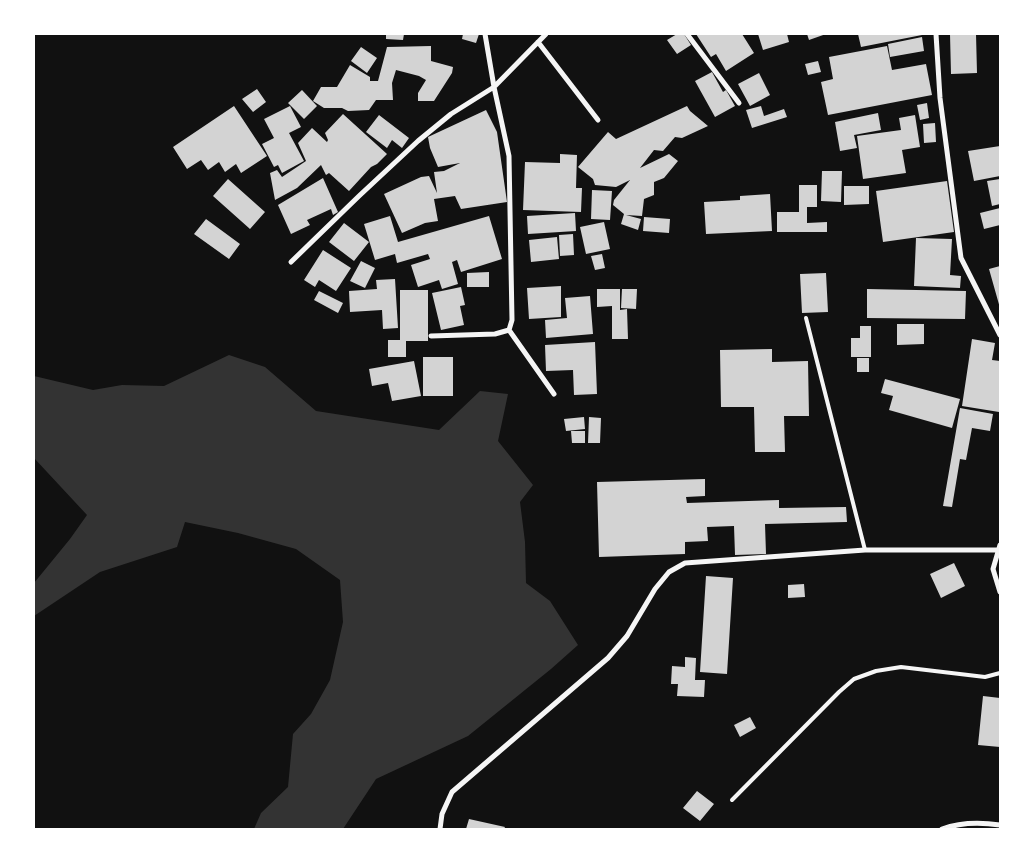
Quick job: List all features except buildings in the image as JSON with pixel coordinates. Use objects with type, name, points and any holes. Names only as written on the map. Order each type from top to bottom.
[{"type":"street","points":[[485,34],[494,87],[510,156],[512,320],[509,330]]},
{"type":"street","points":[[292,262],[418,141],[451,114],[494,87],[546,34]]},
{"type":"street","points":[[687,34],[739,103]]},
{"type":"street","points":[[936,34],[940,98],[961,258],[1000,335]]},
{"type":"street","points":[[538,42],[598,120]]},
{"type":"street","points":[[431,336],[495,334],[509,330]]},
{"type":"street","points":[[509,330],[554,394]]},
{"type":"street","points":[[440,829],[442,814],[452,792],[608,658],[627,636],[655,589],[669,572],[685,563],[865,550],[999,547],[993,569],[1000,592]]},
{"type":"street","points":[[942,829],[954,824],[984,823],[1000,825]]},
{"type":"lane","points":[[806,318],[865,550]]},
{"type":"lane","points":[[732,800],[854,679],[876,671],[901,667],[984,677],[1000,673]]},
{"type":"shaded area","points":[[229,355],[265,367],[316,411],[439,430],[480,391],[508,394],[498,441],[533,485],[520,502],[525,542],[526,583],[550,601],[578,645],[468,736],[376,779],[343,829],[254,829],[261,813],[288,787],[293,734],[311,714],[330,680],[343,622],[340,580],[296,549],[238,533],[185,522],[177,547],[100,572],[34,616],[34,583],[87,515],[34,458],[34,376],[93,390],[122,385],[164,386]]}]
